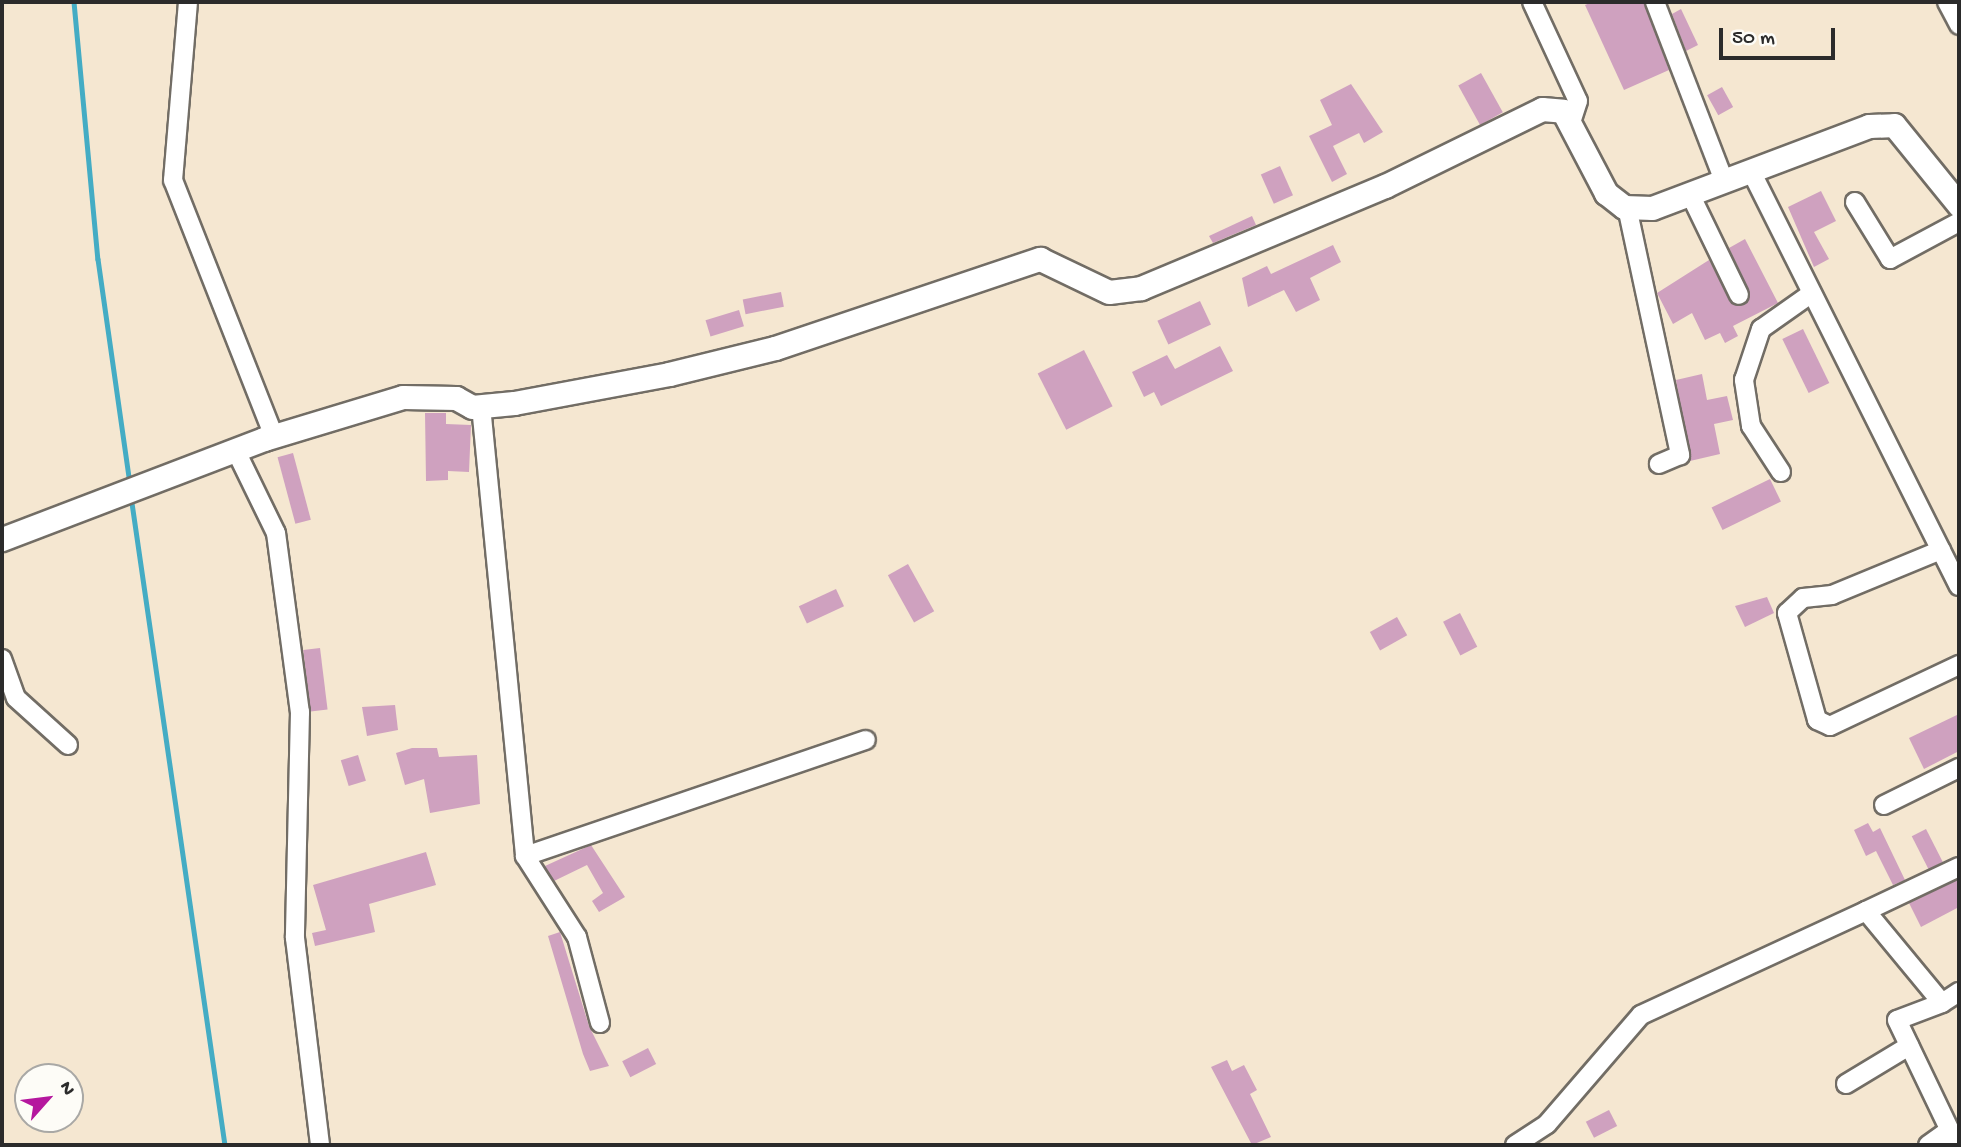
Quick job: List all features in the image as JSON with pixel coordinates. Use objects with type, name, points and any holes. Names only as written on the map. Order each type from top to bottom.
[{"type":"street","points":[[188,2],[173,180],[274,436]]},
{"type":"street","points":[[1532,2],[1578,102],[1571,123]]},
{"type":"street","points":[[1655,2],[1724,181]]},
{"type":"street","points":[[1947,2],[1959,24]]},
{"type":"street","points":[[2,539],[235,449],[403,397],[456,398],[481,406],[775,348],[1040,259],[1109,292],[1141,288],[1385,186],[1516,117],[1542,109],[1563,111],[1606,193],[1627,207],[1653,208],[1869,126],[1894,125],[1959,205]]},
{"type":"street","points":[[1751,171],[1959,586]]},
{"type":"street","points":[[1690,194],[1739,295]]},
{"type":"street","points":[[1855,202],[1890,259],[1959,222]]},
{"type":"street","points":[[1627,207],[1680,454],[1659,464]]},
{"type":"street","points":[[1781,472],[1751,426],[1744,380],[1761,329],[1812,293]]},
{"type":"street","points":[[481,406],[525,856],[577,937],[600,1023]]},
{"type":"street","points":[[235,449],[276,533],[300,712],[295,938],[320,1145]]},
{"type":"street","points":[[1941,550],[1832,596],[1803,597],[1787,613],[1817,720],[1830,726],[1959,665]]},
{"type":"street","points":[[2,659],[16,698],[68,745]]},
{"type":"street","points":[[525,856],[866,740]]},
{"type":"street","points":[[1884,805],[1959,768]]},
{"type":"street","points":[[1515,1145],[1547,1124],[1641,1015],[1959,867]]},
{"type":"street","points":[[1866,911],[1942,1003]]},
{"type":"street","points":[[1928,1145],[1953,1138],[1897,1020],[1942,1003],[1959,992]]},
{"type":"street","points":[[1846,1084],[1909,1046]]},
{"type":"building","points":[[1592,2],[1644,2],[1669,70],[1624,90],[1585,5]]},
{"type":"building","points":[[1681,9],[1698,45],[1686,51],[1672,14]]},
{"type":"building","points":[[1481,73],[1503,112],[1480,125],[1458,86]]},
{"type":"building","points":[[1351,84],[1383,132],[1364,143],[1359,133],[1333,146],[1347,174],[1332,182],[1309,136],[1332,125],[1320,100]]},
{"type":"building","points":[[1722,87],[1733,107],[1718,115],[1707,95]]},
{"type":"building","points":[[1280,166],[1293,195],[1274,204],[1261,175]]},
{"type":"building","points":[[1821,191],[1836,221],[1814,232],[1829,259],[1814,267],[1788,207]]},
{"type":"building","points":[[1252,216],[1256,225],[1213,243],[1209,236]]},
{"type":"building","points":[[1745,239],[1778,303],[1733,326],[1738,336],[1725,343],[1720,333],[1705,340],[1692,313],[1673,324],[1657,293],[1709,260],[1732,304],[1748,302],[1749,290],[1729,248]]},
{"type":"building","points":[[1333,245],[1341,262],[1310,278],[1320,300],[1296,312],[1284,290],[1248,307],[1242,278],[1267,266],[1271,274]]},
{"type":"building","points":[[781,292],[784,307],[746,314],[743,299]]},
{"type":"building","points":[[1200,301],[1211,325],[1168,344],[1157,321]]},
{"type":"building","points":[[739,310],[744,326],[710,336],[706,320]]},
{"type":"building","points":[[1803,329],[1829,383],[1809,393],[1782,339]]},
{"type":"building","points":[[1220,346],[1233,371],[1161,406],[1154,392],[1144,397],[1132,372],[1167,355],[1175,369]]},
{"type":"building","points":[[1084,350],[1113,406],[1066,430],[1038,374]]},
{"type":"building","points":[[1702,374],[1707,400],[1727,396],[1733,420],[1714,424],[1720,454],[1690,461],[1676,380]]},
{"type":"building","points":[[425,413],[446,413],[446,424],[471,425],[469,472],[448,471],[448,480],[426,481]]},
{"type":"building","points":[[293,453],[311,520],[295,524],[278,457]]},
{"type":"building","points":[[1770,479],[1781,501],[1723,530],[1712,507]]},
{"type":"building","points":[[908,564],[934,611],[914,622],[888,575]]},
{"type":"building","points":[[836,589],[844,606],[807,624],[799,606]]},
{"type":"building","points":[[1767,597],[1774,613],[1745,627],[1735,606]]},
{"type":"building","points":[[1460,613],[1477,647],[1460,655],[1443,622]]},
{"type":"building","points":[[1397,617],[1407,635],[1380,650],[1370,632]]},
{"type":"building","points":[[320,648],[328,710],[311,712],[303,650]]},
{"type":"building","points":[[395,705],[398,730],[367,736],[362,707]]},
{"type":"building","points":[[1959,714],[1959,751],[1924,769],[1909,738]]},
{"type":"building","points":[[412,748],[437,748],[439,757],[477,755],[480,804],[430,813],[424,779],[405,785],[396,753]]},
{"type":"building","points":[[358,755],[366,781],[349,786],[341,760]]},
{"type":"building","points":[[1868,823],[1873,832],[1880,828],[1905,880],[1893,885],[1876,851],[1866,856],[1854,830]]},
{"type":"building","points":[[1926,829],[1943,862],[1929,869],[1912,836]]},
{"type":"building","points":[[591,845],[625,897],[599,912],[592,901],[603,893],[587,865],[554,881],[545,866]]},
{"type":"building","points":[[426,852],[436,885],[369,904],[375,932],[315,946],[312,933],[326,930],[313,885]]},
{"type":"building","points":[[1959,879],[1959,907],[1921,927],[1909,903]]},
{"type":"building","points":[[560,932],[589,1026],[609,1066],[590,1071],[583,1054],[548,936]]},
{"type":"building","points":[[648,1048],[656,1064],[630,1077],[622,1061]]},
{"type":"building","points":[[1227,1060],[1232,1071],[1244,1065],[1257,1090],[1250,1094],[1271,1137],[1252,1145],[1211,1067]]},
{"type":"building","points":[[1609,1110],[1617,1126],[1594,1138],[1586,1122]]},
{"type":"waterway","points":[[74,2],[98,259],[130,484]]},
{"type":"waterway","points":[[131,496],[225,1145]]}]
